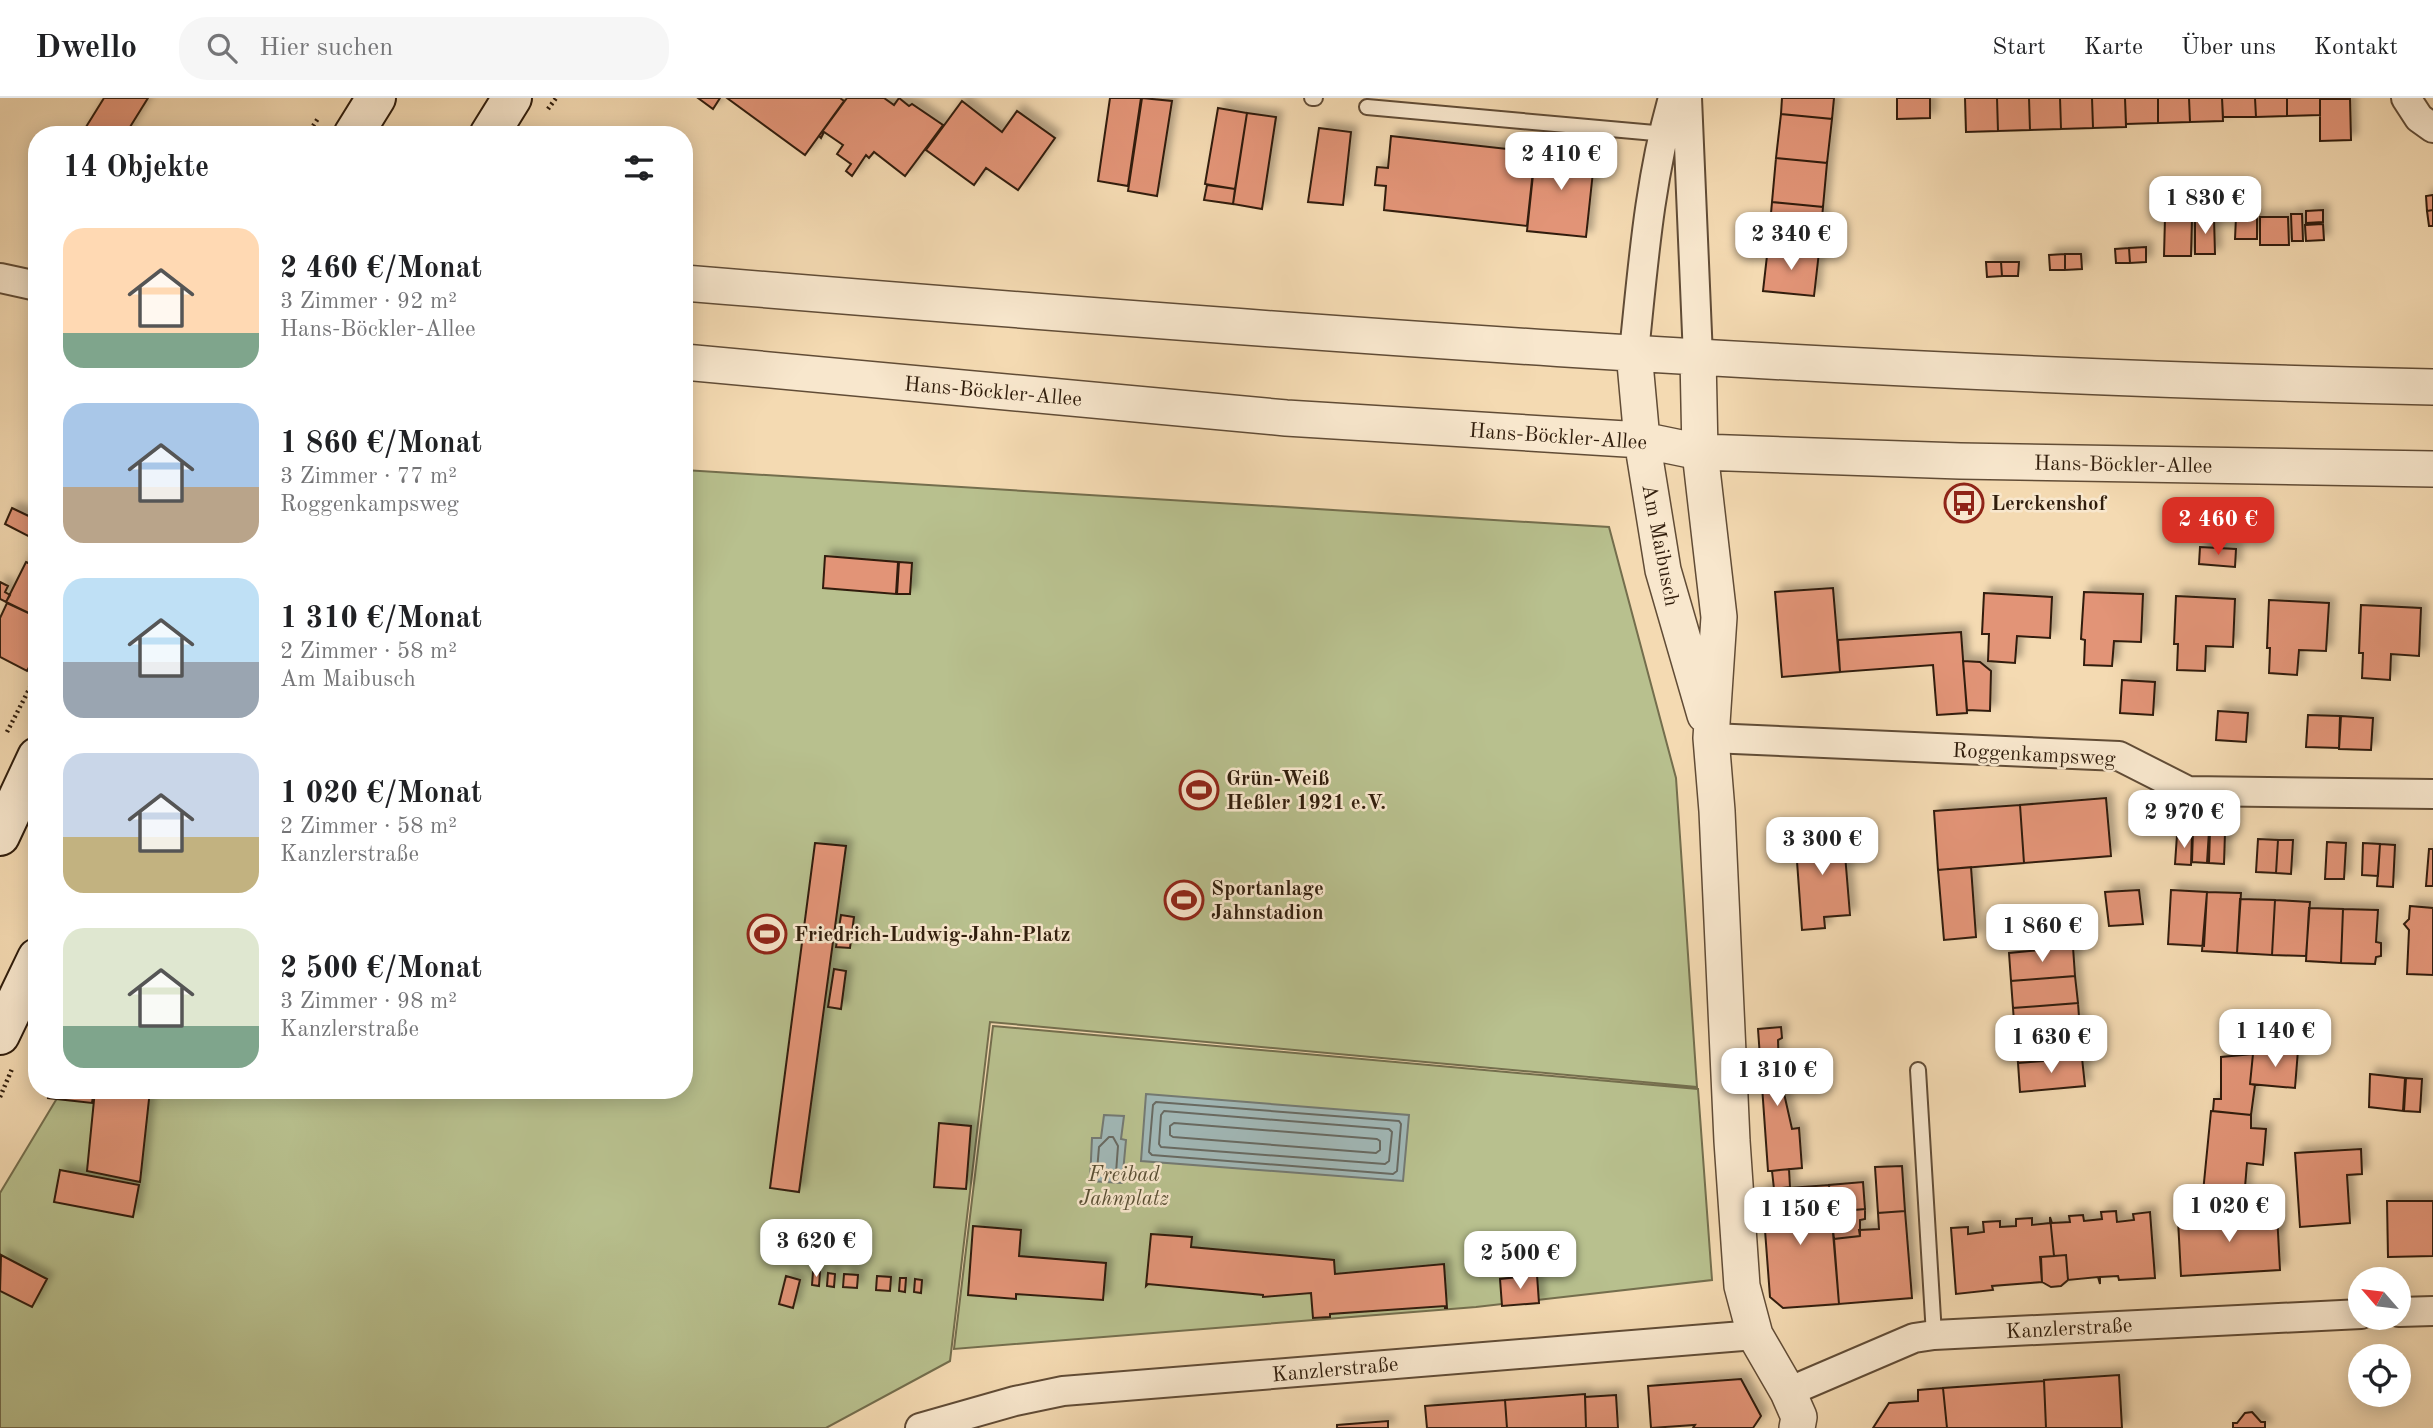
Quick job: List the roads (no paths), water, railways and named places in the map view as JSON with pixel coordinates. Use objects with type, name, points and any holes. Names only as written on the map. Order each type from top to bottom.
[{"type":"main road","points":[[359,126],[376,98]]},
{"type":"main road","points":[[495,126],[512,98]]},
{"type":"main road","points":[[0,836],[28,776]]},
{"type":"main road","points":[[0,1035],[28,977]]},
{"type":"street","name":"Am Maibusch","points":[[1672,98],[1698,358],[1700,452],[1719,617],[1712,738],[1732,1142],[1742,1286],[1755,1335],[1788,1392],[1799,1417],[1797,1428]]},
{"type":"street","name":"Am Maibusch","points":[[1687,98],[1647,225],[1634,352],[1642,440],[1663,570],[1712,738]]},
{"type":"street","points":[[2406,98],[2419,118],[2433,128]]},
{"type":"street","points":[[0,278],[28,284]]},
{"type":"street","points":[[693,284],[1129,319],[1698,358],[2150,378],[2433,387]]},
{"type":"street","name":"Hans-Böckler-Allee","points":[[693,363],[1286,418],[1642,440],[1700,452],[1974,461],[2433,469]]},
{"type":"street","name":"Roggenkampsweg","points":[[1712,738],[2119,756],[2188,791],[2433,793]]},
{"type":"street","points":[[2412,1312],[2433,1311]]},
{"type":"street","name":"Kanzlerstraße","points":[[1788,1392],[1914,1338],[1934,1335],[2348,1315]]},
{"type":"street","name":"Kanzlerstraße","points":[[920,1428],[1014,1401],[1063,1391],[1755,1335]]},
{"type":"lane","points":[[1367,107],[1675,135]]},
{"type":"lane","points":[[1918,1070],[1934,1335]]},
{"type":"water","points":[[1146,1094],[1409,1115],[1403,1181],[1141,1161]]},
{"type":"water","points":[[1104,1115],[1124,1116],[1121,1139],[1126,1140],[1122,1183],[1090,1181],[1092,1138],[1101,1138]]},
{"type":"place","name":"Lerckenshof","points":[[1964,503]]},
{"type":"place","name":"Grün-Weiß Heßler 1921 e.V.","points":[[1199,790]]},
{"type":"place","name":"Sportanlage Jahnstadion","points":[[1184,900]]},
{"type":"place","name":"Friedrich-Ludwig-Jahn-Platz","points":[[767,934]]},
{"type":"park label","name":"Freibad Jahnplatz","points":[[1124,1186]]}]
